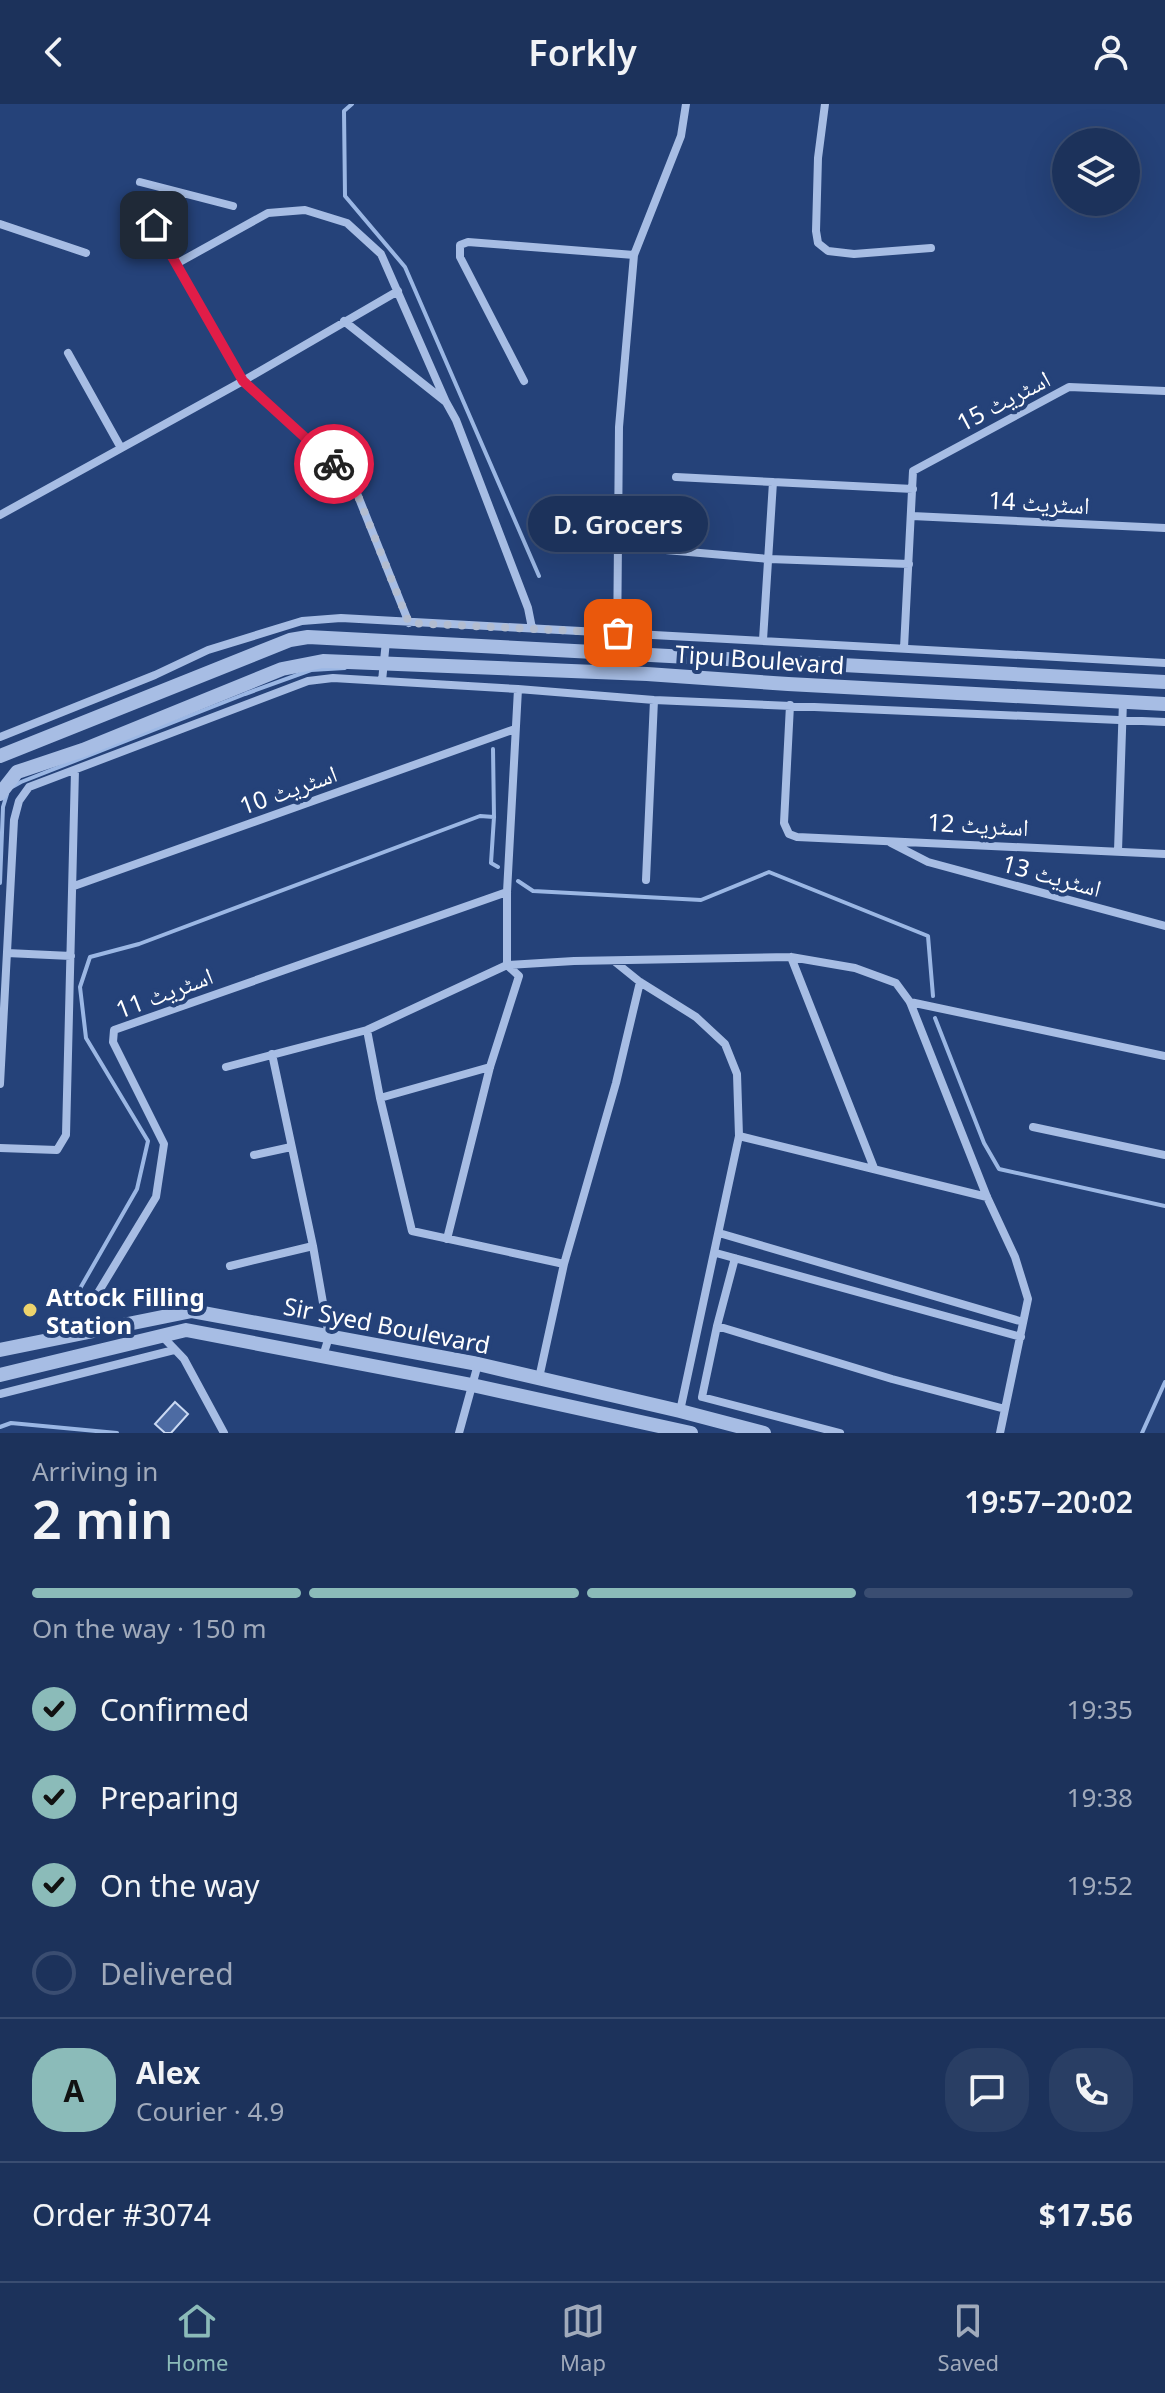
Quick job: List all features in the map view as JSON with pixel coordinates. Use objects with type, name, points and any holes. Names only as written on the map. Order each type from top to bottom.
[{"type":"street","points":[[617,652],[619,427],[634,255],[681,136],[686,104]]},
{"type":"street","points":[[825,104],[818,158],[818,243],[828,251],[854,254],[931,248]]},
{"type":"street","points":[[140,182],[233,206]]},
{"type":"street","points":[[166,247],[181,194]]},
{"type":"street","points":[[176,264],[268,213],[305,210],[347,223],[381,254],[456,420],[528,608],[532,628]]},
{"type":"street","points":[[0,224],[86,253]]},
{"type":"street","points":[[154,225],[243,381],[354,486],[409,623]]},
{"type":"street","points":[[524,381],[460,257],[460,245],[468,242],[634,255]]},
{"type":"street","points":[[1,512],[243,381],[398,291]]},
{"type":"street","points":[[344,321],[446,402]]},
{"type":"street","points":[[68,353],[121,448]]},
{"type":"street","name":"اسٹریٹ 15","points":[[913,489],[913,471],[1069,387],[1165,391]]},
{"type":"street","points":[[676,477],[913,489],[904,648]]},
{"type":"street","points":[[763,640],[773,482]]},
{"type":"street","name":"اسٹریٹ 14","points":[[912,516],[1165,528]]},
{"type":"street","points":[[654,549],[769,559],[909,564]]},
{"type":"street","points":[[0,737],[155,675],[208,650],[302,621],[341,618],[1165,663]]},
{"type":"street","name":"Tipu Boulevard","points":[[0,756],[290,640],[308,637],[1165,682]]},
{"type":"street","points":[[382,681],[386,641]]},
{"type":"street","name":"Tipu Boulevard","points":[[0,794],[17,772],[83,750],[282,669],[323,661],[632,673],[1165,704]]},
{"type":"street","points":[[937,692],[940,670]]},
{"type":"street","points":[[0,1084],[14,820],[19,801],[29,787],[308,681],[333,678],[654,700],[1165,722]]},
{"type":"street","points":[[447,1239],[490,1067],[519,976],[507,965],[507,892],[518,689]]},
{"type":"street","points":[[646,880],[654,700]]},
{"type":"street","points":[[1118,851],[1123,701]]},
{"type":"street","name":"اسٹریٹ 12","points":[[790,705],[784,823],[789,834],[797,837],[1165,854]]},
{"type":"street","name":"اسٹریٹ 10","points":[[74,886],[515,729]]},
{"type":"street","points":[[0,1148],[57,1150],[66,1135],[75,770]]},
{"type":"street","name":"اسٹریٹ 13","points":[[887,840],[928,862],[1165,926]]},
{"type":"street","name":"اسٹریٹ 11","points":[[96,1296],[156,1197],[164,1144],[113,1042],[114,1030],[507,892]]},
{"type":"street","points":[[7,953],[71,956]]},
{"type":"street","points":[[791,957],[874,1168]]},
{"type":"street","points":[[226,1067],[367,1030],[507,965],[791,957],[855,968],[896,983],[910,1002],[987,1197],[1015,1257],[1028,1299],[1000,1433]]},
{"type":"street","points":[[614,961],[640,982],[696,1017],[725,1044],[737,1074],[739,1136],[680,1411]]},
{"type":"street","points":[[539,1378],[564,1264],[616,1083],[640,982]]},
{"type":"street","points":[[910,1002],[1165,1056]]},
{"type":"street","points":[[367,1030],[412,1231],[564,1264]]},
{"type":"street","points":[[272,1054],[329,1337],[323,1356]]},
{"type":"street","points":[[380,1098],[490,1067]]},
{"type":"street","points":[[1033,1127],[1165,1155]]},
{"type":"street","points":[[739,1136],[987,1197]]},
{"type":"street","points":[[254,1155],[291,1147]]},
{"type":"street","points":[[719,1233],[1023,1322]]},
{"type":"street","points":[[230,1266],[313,1246]]},
{"type":"street","points":[[716,1253],[1021,1337]]},
{"type":"street","points":[[735,1258],[702,1397],[840,1433]]},
{"type":"street","name":"Sir Syed Boulevard","points":[[0,1350],[192,1311],[478,1364],[680,1411],[726,1428],[764,1433]]},
{"type":"street","points":[[717,1326],[892,1379],[1005,1409]]},
{"type":"street","name":"Sir Syed Boulevard","points":[[0,1375],[186,1330],[472,1385],[691,1433]]},
{"type":"street","points":[[161,1335],[184,1359],[224,1433]]},
{"type":"street","points":[[0,1394],[174,1350]]},
{"type":"street","points":[[459,1433],[478,1364]]},
{"type":"building","points":[[175,1402],[188,1414],[171,1433],[165,1433],[155,1424]]},
{"type":"waterway","points":[[352,104],[344,111],[345,196],[405,267],[539,576]]},
{"type":"waterway","points":[[12,787],[311,670],[345,668]]},
{"type":"waterway","points":[[493,749],[491,863],[498,867]]},
{"type":"waterway","points":[[0,883],[3,807],[7,794]]},
{"type":"waterway","points":[[70,1306],[137,1189],[148,1141],[86,1038],[80,987],[90,957],[139,944],[480,816],[494,817]]},
{"type":"waterway","points":[[518,881],[533,891],[701,900],[769,872],[928,936],[933,996]]},
{"type":"waterway","points":[[935,1018],[984,1143],[999,1169],[1165,1206]]},
{"type":"waterway","points":[[1142,1433],[1165,1382]]},
{"type":"waterway","points":[[0,1427],[11,1423],[117,1433]]},
{"type":"way so far","points":[[334,464],[354,486],[409,623],[618,633]]},
{"type":"place","name":"D. Grocers","points":[[618,633]]},
{"type":"place","name":"Attock Filling Station","points":[[30,1310]]},
{"type":"route","points":[[154,225],[243,381],[334,464]]}]
